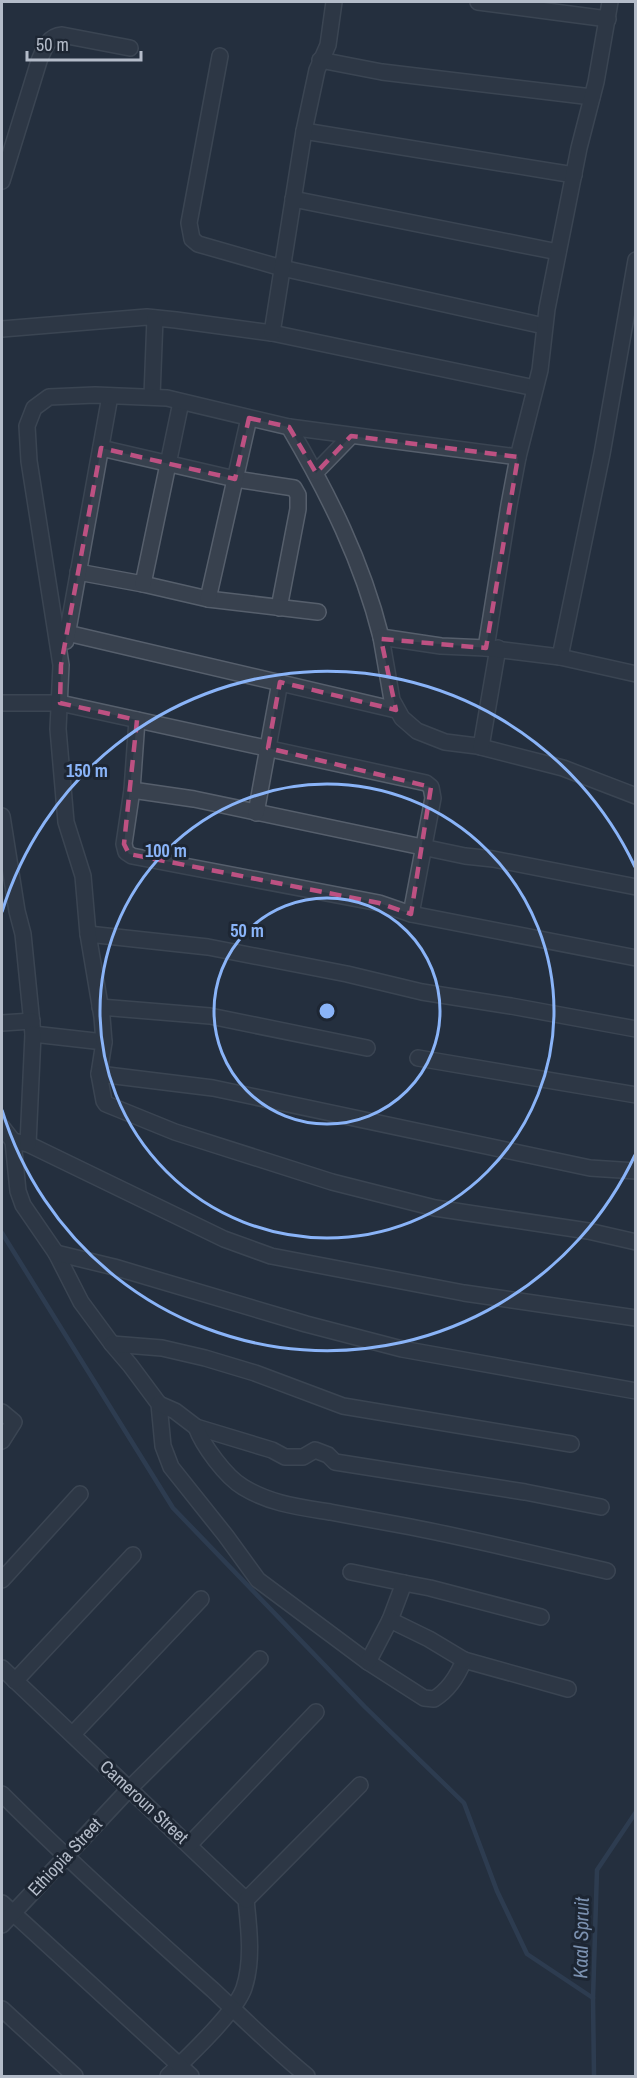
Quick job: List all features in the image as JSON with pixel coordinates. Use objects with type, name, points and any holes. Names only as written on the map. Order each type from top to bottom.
[{"type":"street","points":[[272,333],[304,131],[314,82],[328,45],[334,2]]},
{"type":"street","points":[[478,2],[608,19]]},
{"type":"street","points":[[481,747],[506,523],[518,457],[542,358],[544,326],[558,252],[592,98],[610,2]]},
{"type":"street","points":[[2,181],[39,61],[51,38],[62,35],[130,48]]},
{"type":"street","points":[[220,56],[189,223],[192,239],[204,248],[544,326]]},
{"type":"street","points":[[321,60],[404,75],[592,98]]},
{"type":"street","points":[[304,131],[574,175]]},
{"type":"street","points":[[293,199],[558,252]]},
{"type":"street","points":[[560,657],[604,444],[636,260]]},
{"type":"street","points":[[2,329],[155,318],[272,333],[535,388]]},
{"type":"street","points":[[152,396],[155,318]]},
{"type":"street","points":[[110,396],[61,665],[58,729],[66,822],[83,876],[88,934],[100,1007],[104,1042],[99,1074],[104,1101],[112,1107],[176,1132],[332,1182],[435,1208],[588,1231],[636,1242]]},
{"type":"street","points":[[61,665],[29,461],[27,426],[34,408],[45,398],[152,396],[289,427],[518,457]]},
{"type":"street","points":[[143,584],[181,402]]},
{"type":"street","points":[[208,599],[249,418]]},
{"type":"street","points":[[289,427],[316,472],[360,565],[381,637],[389,686],[396,710],[408,723],[428,736],[445,742],[481,747],[563,768],[636,796]]},
{"type":"street","points":[[316,472],[351,436]]},
{"type":"street","points":[[101,448],[235,479],[291,486],[297,491],[298,508],[279,608]]},
{"type":"street","points":[[78,572],[208,599],[318,612]]},
{"type":"street","points":[[67,633],[396,710]]},
{"type":"street","points":[[381,637],[441,646],[492,648],[560,657],[636,674]]},
{"type":"street","points":[[256,813],[280,682]]},
{"type":"street","points":[[2,703],[60,703],[429,784],[433,798],[411,914]]},
{"type":"street","points":[[137,720],[132,790],[124,844],[126,852],[132,856],[379,903],[411,914],[636,958]]},
{"type":"street","points":[[132,790],[194,799],[465,856],[493,858],[636,887]]},
{"type":"street","points":[[2,816],[17,911],[23,934],[33,1027],[18,1191],[23,1205],[56,1253],[81,1302],[159,1404],[175,1411],[196,1427],[272,1450],[285,1457],[303,1457],[315,1450],[328,1455],[335,1462],[525,1492],[601,1507]]},
{"type":"street","points":[[88,934],[208,947],[347,974],[422,992],[511,1005],[636,1029]]},
{"type":"street","points":[[100,1007],[210,1016],[367,1048]]},
{"type":"street","points":[[2,1023],[104,1042]]},
{"type":"street","points":[[418,1058],[636,1095]]},
{"type":"street","points":[[99,1074],[213,1088],[590,1168],[636,1171]]},
{"type":"street","points":[[2,1127],[21,1143],[225,1239],[271,1256],[464,1293],[636,1318]]},
{"type":"street","points":[[56,1253],[114,1267],[306,1324],[402,1349],[636,1391]]},
{"type":"street","points":[[112,1344],[162,1348],[205,1358],[343,1406],[571,1444]]},
{"type":"street","points":[[159,1404],[163,1446],[171,1467],[258,1580],[368,1662],[424,1698],[434,1699],[448,1687],[464,1660]]},
{"type":"street","points":[[2,1412],[14,1422],[2,1441]]},
{"type":"street","points":[[196,1427],[201,1440],[214,1459],[241,1486],[268,1500],[287,1506],[492,1544],[607,1571]]},
{"type":"street","points":[[2,1580],[80,1494]]},
{"type":"street","points":[[15,1681],[133,1555]]},
{"type":"street","points":[[351,1572],[429,1588],[541,1617]]},
{"type":"street","points":[[368,1662],[390,1620],[404,1583]]},
{"type":"street","points":[[73,1734],[201,1599]]},
{"type":"street","points":[[390,1620],[429,1639],[464,1660],[568,1689]]},
{"type":"street","name":"Ethiopia Street","points":[[2,1925],[7,1909],[65,1857],[129,1789],[260,1659]]},
{"type":"street","name":"Cameroun Street","points":[[2,1668],[246,1900]]},
{"type":"street","points":[[189,1845],[316,1712]]},
{"type":"street","points":[[168,2076],[233,2008],[243,1990],[248,1973],[249,1953],[246,1900],[360,1785]]},
{"type":"street","points":[[2,1794],[65,1857],[233,2008],[273,2049],[307,2076]]},
{"type":"street","points":[[7,1909],[192,2076]]},
{"type":"street","points":[[2,2009],[75,2076]]},
{"type":"highlighted area","points":[[249,418],[289,427],[316,473],[351,436],[518,457],[486,648],[381,639],[396,710],[280,682],[268,748],[431,787],[411,914],[379,903],[129,854],[124,844],[137,720],[60,703],[61,665],[101,448],[235,479]]},
{"type":"waterway","points":[[2,1233],[173,1508],[365,1707],[464,1803],[497,1891],[527,1954],[593,1998]]},
{"type":"waterway","name":"Kaal Spruit","points":[[594,2076],[593,1998],[597,1870],[636,1812]]}]
